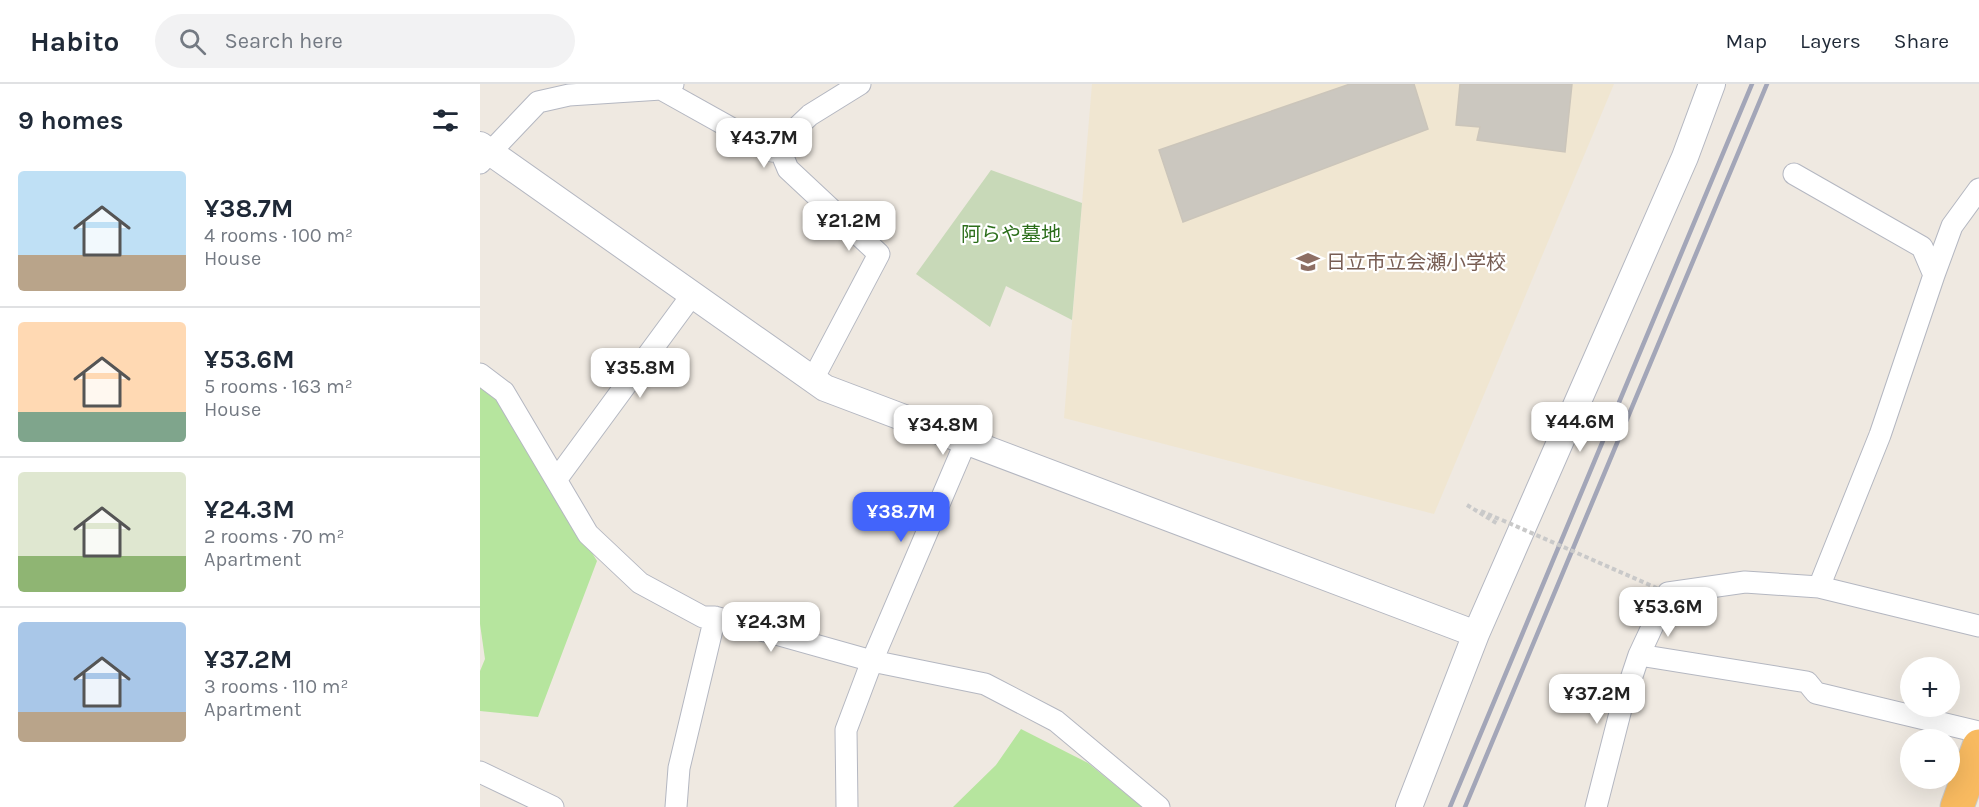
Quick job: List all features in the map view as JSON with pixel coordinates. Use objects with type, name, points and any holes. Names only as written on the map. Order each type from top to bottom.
[{"type":"highway","points":[[1957,807],[1979,746]]},
{"type":"street","points":[[860,84],[810,115],[772,151],[667,86],[569,95],[538,102],[483,154],[825,388],[1476,634]]},
{"type":"street","points":[[1409,807],[1476,634],[1686,157],[1712,84]]},
{"type":"street","points":[[778,145],[788,169],[879,254],[813,379]]},
{"type":"street","points":[[1794,174],[1922,247],[1934,275]]},
{"type":"street","points":[[1818,587],[1880,435],[1952,226],[1979,189]]},
{"type":"street","points":[[556,480],[692,295]]},
{"type":"street","points":[[480,374],[504,392],[588,534],[639,583],[703,617],[715,617],[872,661],[985,684],[1056,721],[1159,807]]},
{"type":"street","points":[[847,807],[846,730],[872,661],[966,441]]},
{"type":"street","points":[[1596,807],[1621,709],[1639,655],[1668,592],[1745,582],[1818,587],[1979,626]]},
{"type":"street","points":[[676,807],[679,768],[715,617]]},
{"type":"street","points":[[1639,655],[1807,682],[1816,693],[1979,732]]},
{"type":"street","points":[[480,772],[553,807]]},
{"type":"path","points":[[1520,537],[1467,505],[1668,592]]},
{"type":"shaded area","name":"日立市立会瀬小学校","points":[[1092,84],[1614,84],[1434,514],[1064,418]]},
{"type":"green space","name":"阿らや墓地","points":[[991,170],[1082,203],[1072,320],[1006,286],[990,327],[916,274]]},
{"type":"green space","points":[[480,384],[498,398],[597,561],[538,717],[480,711],[480,671],[485,659],[480,624]]},
{"type":"green space","points":[[1021,729],[1088,763],[1142,807],[953,807],[996,765]]},
{"type":"building","points":[[1350,84],[1414,84],[1428,129],[1183,222],[1159,150]]},
{"type":"building","points":[[1460,84],[1572,84],[1565,152],[1477,140],[1480,127],[1456,125]]},
{"type":"railway","points":[[1450,807],[1752,84]]},
{"type":"railway","points":[[1465,807],[1767,84]]},
{"type":"place","name":"日立市立会瀬小学校","points":[[1308,262]]}]
